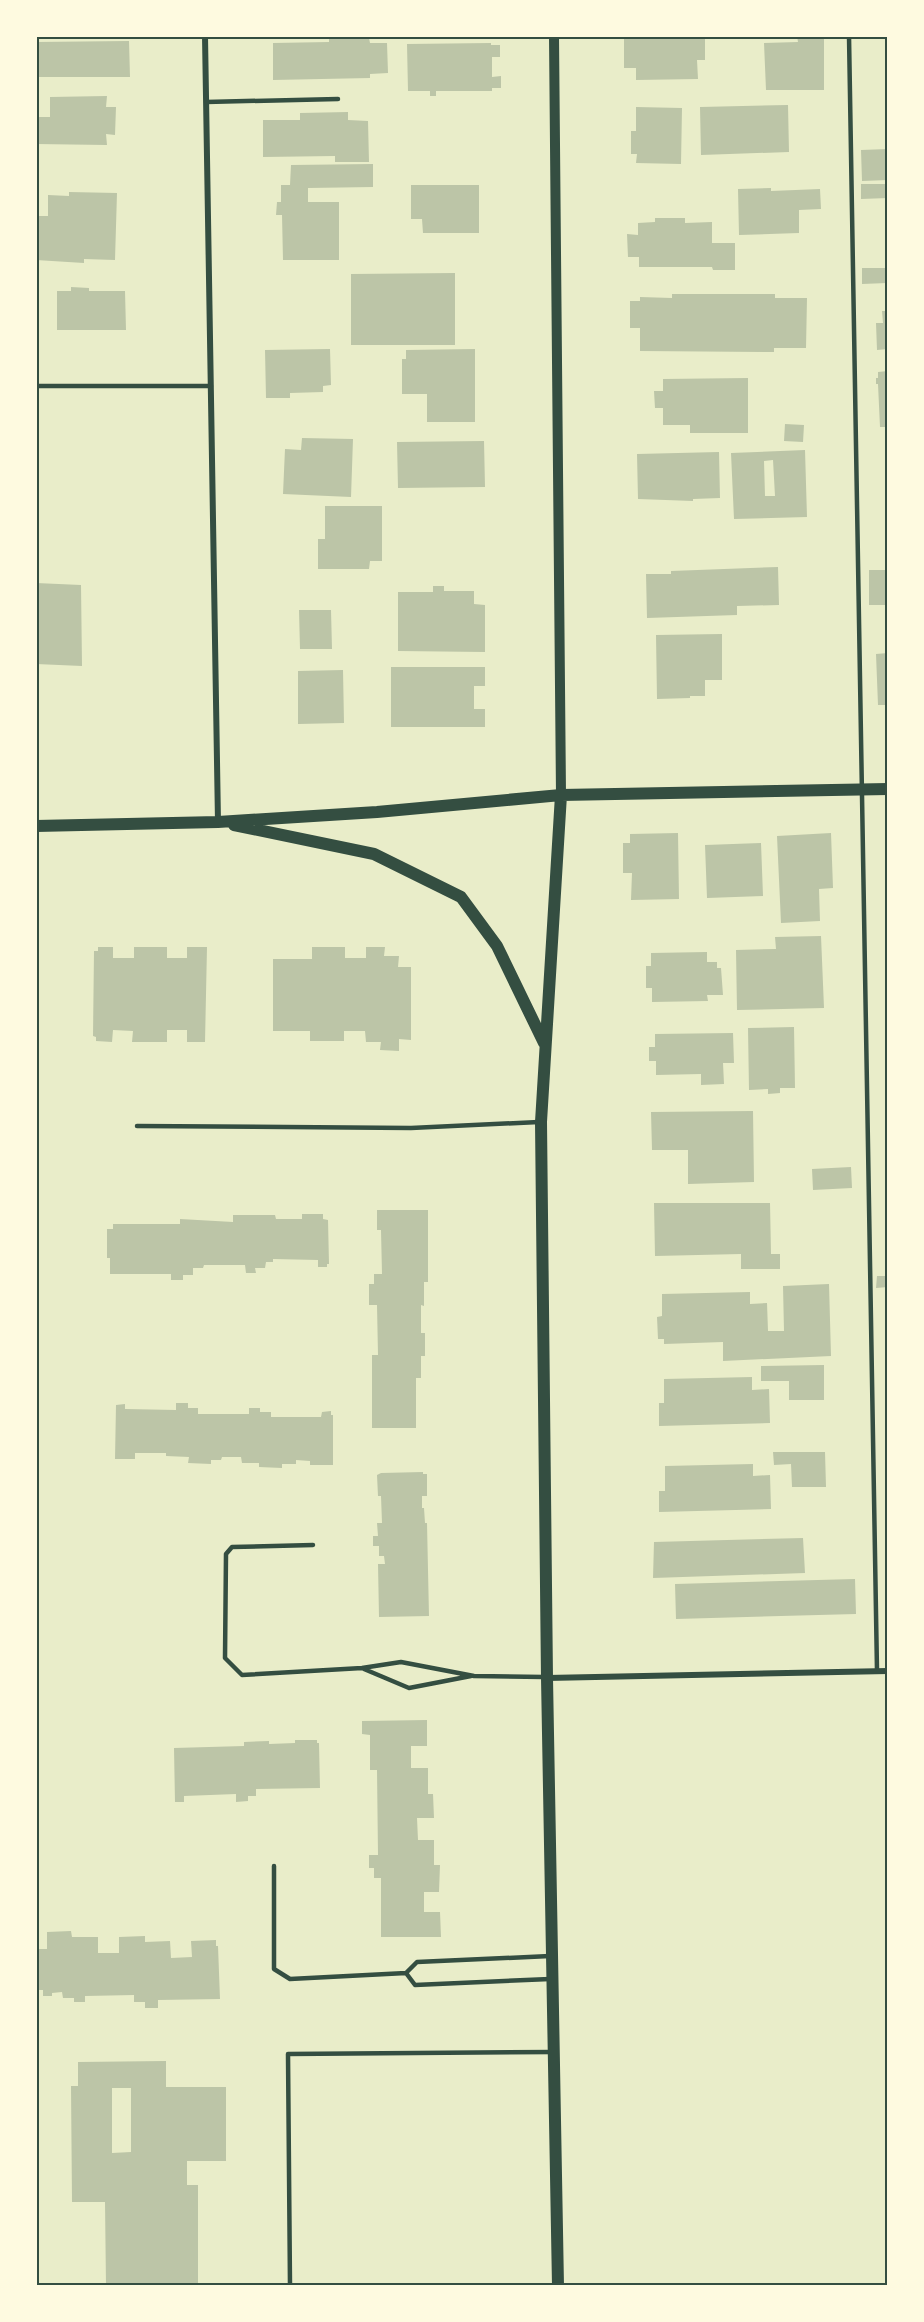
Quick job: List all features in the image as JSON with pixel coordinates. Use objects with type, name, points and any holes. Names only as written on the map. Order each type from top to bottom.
[{"type":"main road","points":[[36,826],[218,822],[377,812],[561,795],[888,789]]},
{"type":"main road","points":[[558,2286],[547,1678],[541,1122],[561,795]]},
{"type":"main road","points":[[218,822],[374,854],[461,897],[497,946],[544,1044]]},
{"type":"street","points":[[205,36],[218,822]]},
{"type":"street","points":[[554,36],[561,795]]},
{"type":"street","points":[[547,1678],[888,1671]]},
{"type":"lane","points":[[849,36],[877,1671]]},
{"type":"lane","points":[[206,102],[338,99]]},
{"type":"lane","points":[[36,386],[211,386]]},
{"type":"lane","points":[[137,1126],[411,1128],[541,1122]]},
{"type":"lane","points":[[313,1545],[232,1547],[226,1554],[225,1658],[242,1675],[362,1668],[402,1662],[474,1676],[547,1678]]},
{"type":"lane","points":[[362,1668],[409,1688],[474,1676]]},
{"type":"lane","points":[[274,1866],[274,1969],[290,1979],[406,1973],[417,1962],[552,1956]]},
{"type":"lane","points":[[406,1973],[415,1985],[552,1979]]},
{"type":"lane","points":[[291,2286],[288,2054],[554,2052]]},
{"type":"building","points":[[624,36],[705,36],[705,60],[697,60],[698,79],[636,80],[636,68],[624,68]]},
{"type":"building","points":[[716,36],[753,36],[753,39],[716,39]]},
{"type":"building","points":[[797,36],[824,36],[824,90],[766,90],[764,43],[798,42]]},
{"type":"building","points":[[369,38],[370,43],[387,43],[388,73],[370,74],[370,78],[273,80],[273,43],[329,42],[329,39]]},
{"type":"building","points":[[129,41],[130,77],[36,77],[36,42]]},
{"type":"building","points":[[491,43],[491,45],[500,45],[500,57],[492,57],[492,77],[501,76],[501,88],[492,88],[492,91],[436,91],[436,96],[430,96],[430,91],[408,91],[407,44]]},
{"type":"building","points":[[107,96],[106,107],[116,107],[115,135],[106,134],[107,145],[36,144],[36,117],[50,117],[50,97]]},
{"type":"building","points":[[788,105],[789,152],[701,155],[700,107]]},
{"type":"building","points":[[636,107],[682,108],[681,164],[636,163],[637,154],[631,154],[631,131],[636,131]]},
{"type":"building","points":[[348,112],[348,120],[368,121],[369,162],[335,162],[335,156],[263,157],[263,120],[300,120],[300,113]]},
{"type":"building","points":[[888,149],[888,180],[862,181],[861,150]]},
{"type":"building","points":[[373,164],[373,187],[308,188],[308,202],[339,202],[339,260],[283,260],[282,215],[276,215],[277,202],[281,202],[281,185],[290,185],[291,165]]},
{"type":"building","points":[[861,184],[888,184],[888,198],[861,199]]},
{"type":"building","points":[[411,185],[479,185],[479,233],[423,233],[422,219],[411,219]]},
{"type":"building","points":[[771,188],[771,191],[820,189],[821,209],[799,210],[799,233],[739,235],[738,189]]},
{"type":"building","points":[[69,192],[117,193],[115,260],[84,259],[84,263],[36,260],[36,216],[48,216],[48,195],[69,196]]},
{"type":"building","points":[[655,218],[685,218],[685,223],[712,222],[712,243],[735,243],[735,270],[713,270],[712,267],[639,267],[639,257],[628,257],[627,234],[638,235],[638,223],[655,222]]},
{"type":"building","points":[[862,268],[887,268],[887,283],[862,284]]},
{"type":"building","points":[[455,273],[455,345],[351,345],[351,274]]},
{"type":"building","points":[[71,287],[89,288],[89,291],[125,291],[126,330],[57,330],[57,291],[71,291]]},
{"type":"building","points":[[672,294],[775,294],[775,298],[807,298],[806,348],[774,348],[774,352],[640,351],[640,328],[630,328],[630,301],[640,301],[640,297],[672,298]]},
{"type":"building","points":[[882,311],[888,311],[888,349],[877,350],[876,323],[883,323]]},
{"type":"building","points":[[330,349],[331,385],[323,386],[323,392],[290,393],[290,398],[266,398],[265,350]]},
{"type":"building","points":[[475,349],[475,422],[427,422],[427,394],[402,394],[402,359],[406,359],[406,350]]},
{"type":"building","points":[[888,371],[888,427],[880,427],[876,378],[878,378],[878,372]]},
{"type":"building","points":[[748,378],[748,433],[690,433],[690,425],[663,425],[663,408],[655,408],[654,391],[663,391],[663,379]]},
{"type":"building","points":[[785,424],[804,425],[803,442],[784,441]]},
{"type":"building","points":[[302,438],[353,439],[351,497],[283,494],[285,449],[301,450]]},
{"type":"building","points":[[484,441],[485,487],[398,488],[397,442]]},
{"type":"building","points":[[805,450],[807,517],[734,519],[731,453]],"holes":[[[773,460],[775,496],[765,496],[764,461]]]},
{"type":"building","points":[[719,452],[720,498],[693,499],[693,501],[638,499],[637,454]]},
{"type":"building","points":[[325,506],[382,506],[382,561],[370,561],[369,569],[318,569],[318,539],[325,539]]},
{"type":"building","points":[[778,567],[779,605],[737,606],[737,615],[647,618],[646,574]]},
{"type":"building","points":[[869,570],[888,570],[888,605],[869,605]]},
{"type":"building","points":[[36,583],[81,585],[82,666],[36,664]]},
{"type":"building","points":[[433,586],[444,586],[444,591],[474,591],[474,604],[485,605],[485,652],[398,651],[398,592],[433,592]]},
{"type":"building","points":[[299,610],[331,610],[332,649],[300,649]]},
{"type":"building","points":[[722,634],[722,680],[705,680],[705,696],[657,699],[656,635]]},
{"type":"building","points":[[888,653],[888,705],[878,705],[876,654]]},
{"type":"building","points":[[391,667],[485,667],[485,686],[474,686],[474,709],[485,709],[485,727],[391,727]]},
{"type":"building","points":[[343,670],[344,723],[298,724],[298,671]]},
{"type":"building","points":[[678,833],[679,899],[631,900],[632,873],[623,873],[623,843],[630,843],[630,834]]},
{"type":"building","points":[[831,833],[833,888],[819,889],[820,921],[781,923],[777,836]]},
{"type":"building","points":[[761,843],[763,896],[707,898],[705,845]]},
{"type":"building","points":[[821,936],[824,1008],[737,1010],[736,950],[776,949],[775,937]]},
{"type":"building","points":[[98,947],[113,947],[113,958],[134,958],[134,947],[167,947],[167,958],[187,958],[187,947],[207,947],[205,1042],[187,1042],[187,1030],[167,1030],[167,1042],[132,1042],[133,1031],[113,1030],[112,1042],[96,1041],[96,1037],[93,1036],[94,951],[98,951]]},
{"type":"building","points":[[312,947],[345,947],[345,958],[366,958],[366,947],[385,947],[384,956],[399,956],[398,967],[411,967],[411,1040],[399,1039],[399,1051],[380,1050],[381,1042],[366,1042],[365,1031],[344,1031],[344,1041],[310,1041],[310,1031],[273,1031],[273,959],[312,959]]},
{"type":"building","points":[[707,952],[707,962],[717,962],[717,968],[721,968],[723,995],[707,995],[708,1001],[652,1002],[652,988],[646,988],[646,966],[651,966],[651,953]]},
{"type":"building","points":[[794,1027],[795,1088],[780,1088],[780,1093],[768,1094],[768,1089],[749,1090],[748,1028]]},
{"type":"building","points":[[733,1033],[734,1063],[723,1063],[724,1084],[701,1085],[701,1074],[656,1075],[656,1061],[649,1061],[649,1047],[655,1047],[655,1034]]},
{"type":"building","points":[[753,1111],[754,1182],[688,1184],[688,1150],[652,1150],[651,1112]]},
{"type":"building","points":[[851,1167],[852,1188],[813,1190],[812,1169]]},
{"type":"building","points":[[654,1203],[770,1203],[771,1254],[780,1254],[780,1269],[741,1269],[741,1254],[655,1256]]},
{"type":"building","points":[[377,1210],[428,1210],[428,1282],[424,1282],[424,1306],[421,1305],[421,1333],[425,1333],[425,1356],[421,1356],[421,1378],[416,1378],[416,1428],[372,1428],[372,1355],[378,1355],[377,1305],[369,1305],[369,1284],[374,1284],[374,1274],[382,1274],[381,1230],[377,1230]]},
{"type":"building","points":[[302,1214],[323,1214],[323,1219],[328,1220],[329,1264],[327,1267],[318,1267],[318,1260],[273,1259],[273,1262],[266,1262],[265,1268],[255,1268],[256,1273],[246,1273],[245,1265],[204,1265],[203,1268],[193,1268],[193,1275],[183,1275],[183,1280],[171,1280],[171,1274],[110,1274],[110,1258],[107,1258],[107,1229],[113,1229],[113,1224],[180,1224],[180,1219],[233,1222],[233,1215],[275,1215],[276,1219],[302,1219]]},
{"type":"building","points":[[877,1276],[888,1276],[888,1287],[876,1288]]},
{"type":"building","points":[[829,1284],[831,1356],[723,1361],[723,1342],[664,1344],[664,1339],[658,1339],[657,1317],[662,1316],[662,1294],[750,1292],[750,1304],[767,1303],[768,1331],[784,1331],[783,1286]]},
{"type":"building","points":[[824,1365],[824,1400],[789,1400],[789,1381],[761,1381],[761,1366]]},
{"type":"building","points":[[752,1377],[752,1390],[769,1389],[770,1423],[659,1426],[659,1403],[664,1403],[664,1379]]},
{"type":"building","points":[[176,1403],[188,1403],[188,1408],[198,1408],[198,1414],[249,1414],[249,1408],[260,1408],[260,1412],[271,1412],[271,1417],[321,1417],[322,1412],[331,1411],[333,1415],[333,1465],[310,1465],[310,1461],[296,1460],[296,1464],[282,1464],[282,1468],[259,1467],[259,1463],[242,1463],[241,1457],[222,1457],[221,1460],[211,1460],[211,1464],[188,1463],[189,1457],[166,1456],[166,1453],[135,1453],[135,1459],[115,1459],[116,1405],[125,1404],[125,1409],[176,1410]]},
{"type":"building","points":[[773,1452],[825,1452],[826,1487],[792,1487],[791,1464],[774,1465]]},
{"type":"building","points":[[753,1464],[753,1476],[770,1475],[771,1509],[659,1512],[659,1491],[665,1491],[665,1466]]},
{"type":"building","points":[[423,1472],[427,1474],[427,1496],[422,1496],[422,1508],[424,1508],[425,1523],[427,1523],[429,1616],[379,1617],[378,1564],[385,1564],[384,1556],[379,1556],[379,1546],[373,1546],[373,1536],[378,1536],[377,1523],[382,1523],[381,1496],[378,1496],[377,1475]]},
{"type":"building","points":[[803,1538],[805,1573],[653,1578],[654,1542]]},
{"type":"building","points":[[855,1579],[856,1614],[676,1619],[675,1584]]},
{"type":"building","points":[[427,1720],[427,1746],[411,1746],[411,1768],[428,1768],[428,1794],[433,1794],[434,1818],[417,1818],[418,1840],[434,1840],[434,1865],[440,1865],[439,1892],[424,1892],[424,1912],[440,1912],[441,1937],[381,1937],[381,1878],[374,1878],[374,1868],[369,1868],[369,1855],[378,1855],[377,1770],[370,1770],[370,1735],[362,1734],[362,1721]]},
{"type":"building","points":[[295,1740],[317,1740],[319,1743],[320,1788],[256,1789],[256,1796],[248,1796],[248,1801],[236,1802],[236,1794],[184,1796],[184,1802],[175,1802],[174,1748],[244,1746],[244,1742],[295,1743]]},
{"type":"building","points":[[71,1931],[72,1937],[98,1937],[98,1953],[119,1953],[119,1937],[145,1936],[145,1942],[170,1941],[171,1958],[192,1957],[191,1941],[216,1940],[220,1999],[158,2000],[158,2008],[145,2008],[145,2002],[134,2002],[134,1995],[85,1996],[85,2002],[74,2002],[74,1998],[63,1998],[62,1992],[52,1993],[52,1996],[43,1996],[43,1990],[36,1990],[36,1949],[47,1949],[47,1932]]},
{"type":"building","points":[[166,2061],[166,2087],[226,2087],[226,2161],[187,2161],[187,2185],[198,2185],[198,2286],[106,2286],[105,2202],[72,2202],[71,2086],[78,2086],[78,2062]],"holes":[[[112,2088],[131,2088],[131,2152],[112,2153]]]}]
